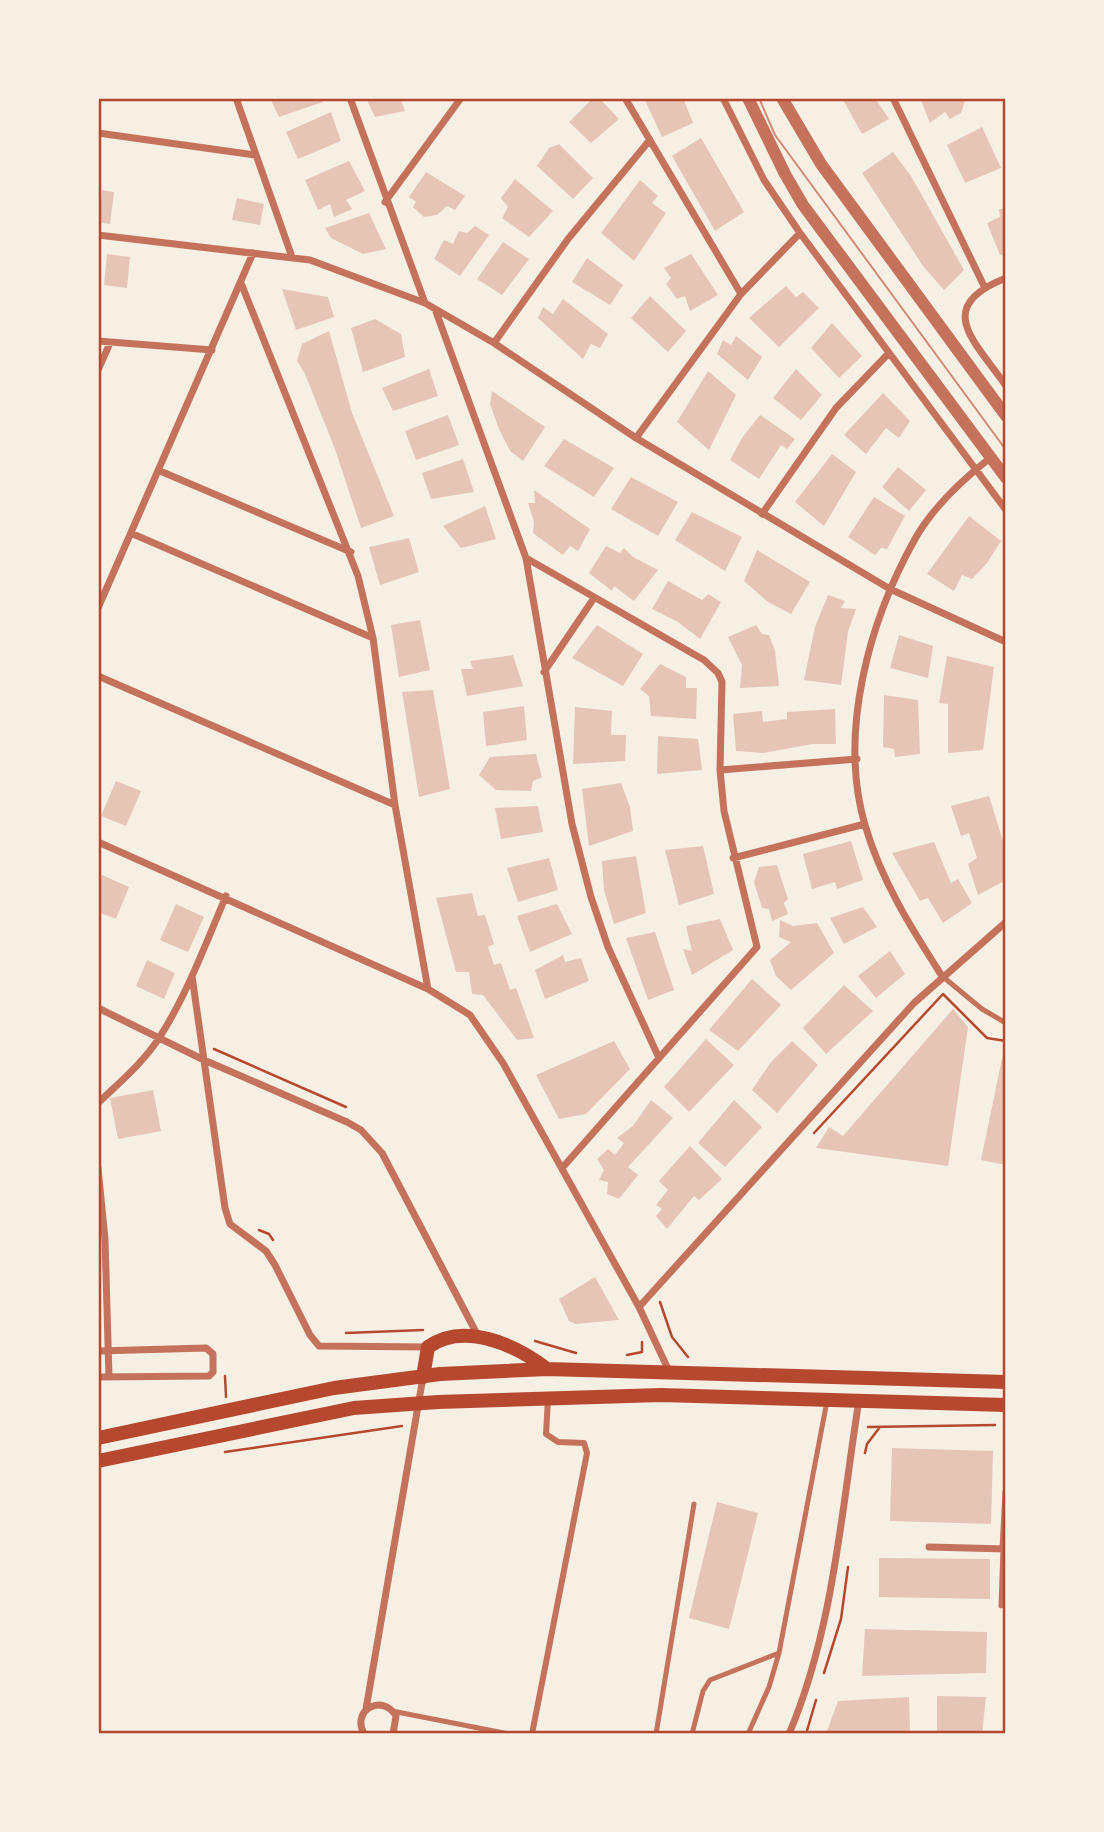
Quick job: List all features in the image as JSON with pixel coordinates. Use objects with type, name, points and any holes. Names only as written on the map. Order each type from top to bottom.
[{"type":"main road","points":[[423,1377],[428,1347],[438,1339],[479,1338],[513,1347],[547,1369]]},
{"type":"main road","points":[[98,1438],[334,1388],[440,1374],[547,1369],[1006,1382]]},
{"type":"main road","points":[[98,1461],[355,1408],[412,1404],[661,1395],[1006,1405]]},
{"type":"street","points":[[236,98],[292,257]]},
{"type":"street","points":[[350,98],[425,303]]},
{"type":"street","points":[[386,202],[461,98]]},
{"type":"street","points":[[625,98],[741,294]]},
{"type":"street","points":[[723,98],[764,180],[800,233],[1006,510]]},
{"type":"street","points":[[748,98],[803,205],[1006,478]]},
{"type":"street","points":[[893,98],[984,286]]},
{"type":"street","points":[[782,99],[821,164],[1006,416]]},
{"type":"street","points":[[98,133],[255,155]]},
{"type":"street","points":[[494,343],[568,239],[649,141]]},
{"type":"street","points":[[636,438],[741,294],[800,233]]},
{"type":"street","points":[[98,235],[292,257],[336,268],[425,303],[494,343],[636,438],[890,589],[1006,642]]},
{"type":"street","points":[[98,606],[133,534],[253,253]]},
{"type":"street","points":[[1006,278],[984,286],[970,297],[965,306],[968,331],[1006,386]]},
{"type":"street","points":[[241,283],[351,552],[373,638],[395,805],[428,989]]},
{"type":"street","points":[[434,308],[526,558],[572,824],[591,897],[608,947],[659,1058]]},
{"type":"street","points":[[98,341],[212,351]]},
{"type":"street","points":[[98,370],[110,343]]},
{"type":"street","points":[[762,514],[836,408],[888,354]]},
{"type":"street","points":[[942,976],[895,900],[864,824],[857,759],[858,717],[878,620],[915,538],[930,517],[990,458]]},
{"type":"street","points":[[160,471],[351,552]]},
{"type":"street","points":[[133,534],[373,638]]},
{"type":"street","points":[[526,558],[704,660],[718,673],[722,682],[720,770],[733,858],[757,943],[756,952],[563,1167]]},
{"type":"street","points":[[544,672],[594,598]]},
{"type":"street","points":[[98,676],[395,805]]},
{"type":"street","points":[[720,770],[857,759]]},
{"type":"street","points":[[733,858],[864,824]]},
{"type":"street","points":[[98,842],[428,989],[470,1015],[485,1034],[563,1167],[639,1307],[670,1371]]},
{"type":"street","points":[[98,1103],[130,1073],[160,1037],[192,976],[226,897]]},
{"type":"street","points":[[639,1307],[914,1003],[1006,922]]},
{"type":"street","points":[[192,976],[225,1208],[230,1224],[266,1251],[310,1335],[325,1348],[428,1347]]},
{"type":"street","points":[[98,1008],[204,1060],[347,1122],[372,1140],[479,1338]]},
{"type":"street","points":[[98,1168],[109,1377]]},
{"type":"street","points":[[98,1350],[206,1348],[213,1354],[211,1375],[98,1377]]},
{"type":"street","points":[[362,1733],[360,1719],[366,1709],[412,1404],[423,1377]]},
{"type":"street","points":[[532,1734],[587,1453],[584,1443],[558,1442],[546,1434],[548,1397]]},
{"type":"street","points":[[789,1734],[815,1662],[829,1604],[859,1399]]},
{"type":"street","points":[[929,1547],[1005,1549],[1006,1492]]},
{"type":"street","points":[[366,1709],[380,1704],[392,1711],[397,1722],[393,1734]]},
{"type":"lane","points":[[942,976],[982,1009],[1006,1023]]},
{"type":"lane","points":[[748,1734],[769,1687],[779,1653],[828,1398]]},
{"type":"lane","points":[[656,1734],[694,1504]]},
{"type":"lane","points":[[1001,1606],[1005,1549]]},
{"type":"lane","points":[[692,1734],[703,1690],[710,1680],[779,1653]]},
{"type":"lane","points":[[392,1711],[509,1734]]},
{"type":"path","points":[[806,1143],[943,995],[987,1038],[1006,1041]]},
{"type":"path","points":[[249,1225],[269,1234],[275,1244]]},
{"type":"path","points":[[659,1298],[672,1338],[688,1358]]},
{"type":"path","points":[[336,1333],[429,1330]]},
{"type":"path","points":[[220,1453],[403,1426],[412,1404]]},
{"type":"path","points":[[868,1427],[995,1425]]},
{"type":"building","points":[[270,98],[321,98],[323,102],[279,117]]},
{"type":"building","points":[[366,98],[400,98],[405,111],[375,117]]},
{"type":"building","points":[[593,98],[599,98],[619,119],[591,143],[569,122]]},
{"type":"building","points":[[644,98],[683,98],[693,123],[662,137]]},
{"type":"building","points":[[842,98],[875,98],[889,119],[862,134]]},
{"type":"building","points":[[920,98],[966,98],[961,113],[950,119],[945,112],[930,123]]},
{"type":"building","points":[[331,112],[341,141],[298,159],[286,132]]},
{"type":"building","points":[[982,127],[1001,168],[965,183],[947,145]]},
{"type":"building","points":[[701,138],[744,212],[715,231],[672,156]]},
{"type":"building","points":[[559,144],[593,178],[573,199],[537,166],[549,148]]},
{"type":"building","points":[[893,152],[911,176],[964,270],[944,290],[923,266],[862,173]]},
{"type":"building","points":[[349,161],[365,191],[346,200],[352,209],[334,217],[330,204],[318,210],[305,180]]},
{"type":"building","points":[[426,172],[465,196],[455,210],[447,206],[437,215],[424,217],[413,207],[416,202],[409,197]]},
{"type":"building","points":[[515,179],[553,211],[529,237],[502,218],[508,207],[501,198]]},
{"type":"building","points":[[640,180],[658,196],[652,203],[666,213],[634,261],[601,233]]},
{"type":"building","points":[[102,190],[114,192],[110,224],[98,222]]},
{"type":"building","points":[[237,198],[264,204],[260,225],[232,220]]},
{"type":"building","points":[[999,209],[1006,209],[1006,254],[1000,255],[987,223],[1000,217]]},
{"type":"building","points":[[369,213],[386,249],[363,254],[331,238],[325,228]]},
{"type":"building","points":[[475,226],[489,235],[460,276],[434,259],[444,240],[453,244],[459,231],[467,233]]},
{"type":"building","points":[[503,242],[529,259],[502,295],[477,279]]},
{"type":"building","points":[[107,254],[130,257],[127,288],[104,285]]},
{"type":"building","points":[[691,254],[718,295],[690,311],[685,296],[677,299],[666,284],[671,278],[664,268]]},
{"type":"building","points":[[587,258],[623,285],[610,305],[572,282]]},
{"type":"building","points":[[786,286],[796,297],[803,292],[819,308],[779,347],[749,318]]},
{"type":"building","points":[[282,289],[328,297],[334,317],[296,330]]},
{"type":"building","points":[[650,296],[686,331],[668,352],[631,318]]},
{"type":"building","points":[[563,299],[608,334],[600,348],[591,344],[583,359],[538,318],[543,307],[553,314]]},
{"type":"building","points":[[375,319],[401,334],[405,357],[363,372],[351,328]]},
{"type":"building","points":[[832,323],[862,356],[839,378],[811,348]]},
{"type":"building","points":[[329,331],[352,413],[394,516],[361,528],[335,449],[305,374],[297,361],[302,344]]},
{"type":"building","points":[[736,336],[762,357],[748,380],[717,354],[723,340],[731,345]]},
{"type":"building","points":[[429,369],[438,396],[393,411],[382,388]]},
{"type":"building","points":[[796,369],[822,395],[801,420],[773,398]]},
{"type":"building","points":[[708,371],[736,395],[709,450],[677,422]]},
{"type":"building","points":[[492,391],[545,427],[523,461],[510,451],[499,429],[490,404]]},
{"type":"building","points":[[883,393],[910,421],[899,438],[886,428],[866,454],[844,435]]},
{"type":"building","points":[[448,415],[459,445],[416,460],[405,431]]},
{"type":"building","points":[[760,415],[795,439],[787,449],[781,445],[759,479],[730,460],[742,438]]},
{"type":"building","points":[[564,439],[614,468],[594,497],[544,466]]},
{"type":"building","points":[[832,454],[856,472],[824,526],[795,502]]},
{"type":"building","points":[[463,459],[474,492],[431,499],[422,473]]},
{"type":"building","points":[[898,467],[926,490],[909,511],[882,487]]},
{"type":"building","points":[[631,477],[678,502],[658,536],[611,509]]},
{"type":"building","points":[[534,490],[590,529],[578,551],[570,546],[563,555],[533,533],[534,522],[528,503],[535,503]]},
{"type":"building","points":[[874,497],[905,516],[887,549],[881,548],[875,555],[848,537]]},
{"type":"building","points":[[485,506],[496,539],[461,548],[443,526]]},
{"type":"building","points":[[692,512],[742,537],[725,571],[675,540]]},
{"type":"building","points":[[969,516],[1001,541],[987,563],[972,579],[962,575],[954,591],[927,574]]},
{"type":"building","points":[[409,538],[419,572],[380,585],[369,547]]},
{"type":"building","points":[[606,546],[620,553],[624,548],[633,557],[658,570],[634,601],[614,586],[612,591],[589,573]]},
{"type":"building","points":[[757,550],[810,582],[791,614],[768,602],[744,581]]},
{"type":"building","points":[[668,581],[702,600],[708,594],[721,602],[700,639],[678,622],[652,609]]},
{"type":"building","points":[[828,595],[845,601],[841,608],[856,609],[848,632],[841,685],[804,680],[815,627]]},
{"type":"building","points":[[420,620],[430,670],[399,677],[391,625]]},
{"type":"building","points":[[597,625],[643,654],[623,686],[572,658]]},
{"type":"building","points":[[756,625],[762,634],[769,635],[775,651],[779,686],[740,688],[742,665],[728,637]]},
{"type":"building","points":[[899,635],[933,646],[928,678],[890,668]]},
{"type":"building","points":[[513,655],[523,686],[467,696],[461,669],[473,669],[470,661]]},
{"type":"building","points":[[947,656],[994,667],[983,750],[948,753],[948,704],[939,703]]},
{"type":"building","points":[[660,664],[686,677],[686,688],[697,688],[696,719],[651,716],[649,696],[640,689]]},
{"type":"building","points":[[433,690],[450,789],[419,797],[402,692]]},
{"type":"building","points":[[884,695],[918,700],[920,754],[895,757],[894,749],[883,747]]},
{"type":"building","points":[[524,706],[527,740],[486,746],[483,712]]},
{"type":"building","points":[[575,707],[612,711],[611,735],[626,735],[625,761],[573,764]]},
{"type":"building","points":[[835,709],[836,744],[813,744],[763,753],[736,751],[733,714],[762,711],[763,722],[787,719],[787,712]]},
{"type":"building","points":[[658,736],[698,739],[702,770],[657,774]]},
{"type":"building","points":[[536,754],[542,777],[533,781],[531,791],[496,790],[479,775],[490,757]]},
{"type":"building","points":[[116,781],[141,791],[126,826],[101,816]]},
{"type":"building","points":[[621,783],[630,807],[633,831],[589,846],[582,789]]},
{"type":"building","points":[[989,796],[1006,851],[1006,880],[978,895],[968,864],[977,858],[969,833],[961,836],[951,806]]},
{"type":"building","points":[[538,806],[543,832],[501,839],[495,808]]},
{"type":"building","points":[[851,841],[863,880],[837,889],[835,882],[812,889],[803,854]]},
{"type":"building","points":[[934,842],[951,883],[958,879],[972,903],[943,923],[928,898],[920,901],[892,853]]},
{"type":"building","points":[[703,846],[714,894],[679,905],[665,850]]},
{"type":"building","points":[[636,856],[646,913],[614,924],[604,890],[602,861]]},
{"type":"building","points":[[549,858],[558,890],[518,902],[507,868]]},
{"type":"building","points":[[777,865],[788,899],[784,903],[788,914],[772,921],[769,909],[762,908],[754,882],[759,867]]},
{"type":"building","points":[[102,875],[129,887],[116,919],[98,912],[98,885]]},
{"type":"building","points":[[472,893],[478,916],[485,915],[494,944],[488,947],[494,965],[501,963],[510,990],[516,988],[534,1038],[517,1040],[483,995],[472,994],[469,972],[456,972],[436,898]]},
{"type":"building","points":[[176,904],[204,917],[188,952],[160,940]]},
{"type":"building","points":[[557,904],[572,934],[530,952],[517,916]]},
{"type":"building","points":[[863,907],[877,927],[844,944],[830,918]]},
{"type":"building","points":[[720,919],[733,950],[692,975],[683,949],[692,951],[686,926]]},
{"type":"building","points":[[780,920],[793,926],[817,923],[834,953],[791,990],[776,976],[770,960],[791,942],[779,937]]},
{"type":"building","points":[[655,932],[674,990],[648,1000],[626,938]]},
{"type":"building","points":[[890,951],[905,974],[876,998],[858,976]]},
{"type":"building","points":[[563,955],[565,962],[581,958],[589,981],[545,999],[535,970]]},
{"type":"building","points":[[147,960],[175,973],[164,999],[136,986]]},
{"type":"building","points":[[752,979],[781,1005],[738,1051],[709,1030]]},
{"type":"building","points":[[844,985],[873,1011],[826,1054],[803,1028]]},
{"type":"building","points":[[953,1009],[968,1027],[948,1166],[816,1148],[829,1127],[843,1136]]},
{"type":"building","points":[[706,1039],[734,1065],[689,1112],[664,1087]]},
{"type":"building","points":[[614,1041],[630,1069],[586,1114],[559,1119],[536,1075]]},
{"type":"building","points":[[792,1041],[818,1065],[777,1113],[752,1090],[771,1062]]},
{"type":"building","points":[[1003,1054],[1006,1055],[1006,1165],[981,1160]]},
{"type":"building","points":[[153,1090],[161,1131],[118,1139],[110,1098]]},
{"type":"building","points":[[651,1100],[673,1118],[628,1167],[638,1175],[619,1199],[607,1194],[608,1182],[599,1180],[604,1170],[597,1159],[608,1149],[615,1155],[624,1143],[617,1138],[633,1126]]},
{"type":"building","points":[[734,1100],[762,1127],[725,1167],[698,1143]]},
{"type":"building","points":[[690,1146],[722,1179],[699,1200],[694,1196],[667,1229],[656,1216],[662,1209],[656,1205],[668,1190],[659,1181]]},
{"type":"building","points":[[595,1277],[619,1320],[575,1324],[569,1321],[559,1299]]},
{"type":"building","points":[[892,1448],[993,1451],[991,1524],[890,1521]]},
{"type":"building","points":[[717,1502],[758,1513],[729,1629],[689,1618]]},
{"type":"building","points":[[879,1558],[990,1559],[990,1599],[879,1597]]},
{"type":"building","points":[[865,1629],[987,1632],[986,1673],[862,1676]]},
{"type":"building","points":[[937,1696],[986,1697],[982,1734],[937,1734]]},
{"type":"building","points":[[909,1697],[910,1734],[826,1734],[838,1701]]},
{"type":"tram line","points":[[759,98],[775,135],[1006,450]]}]
